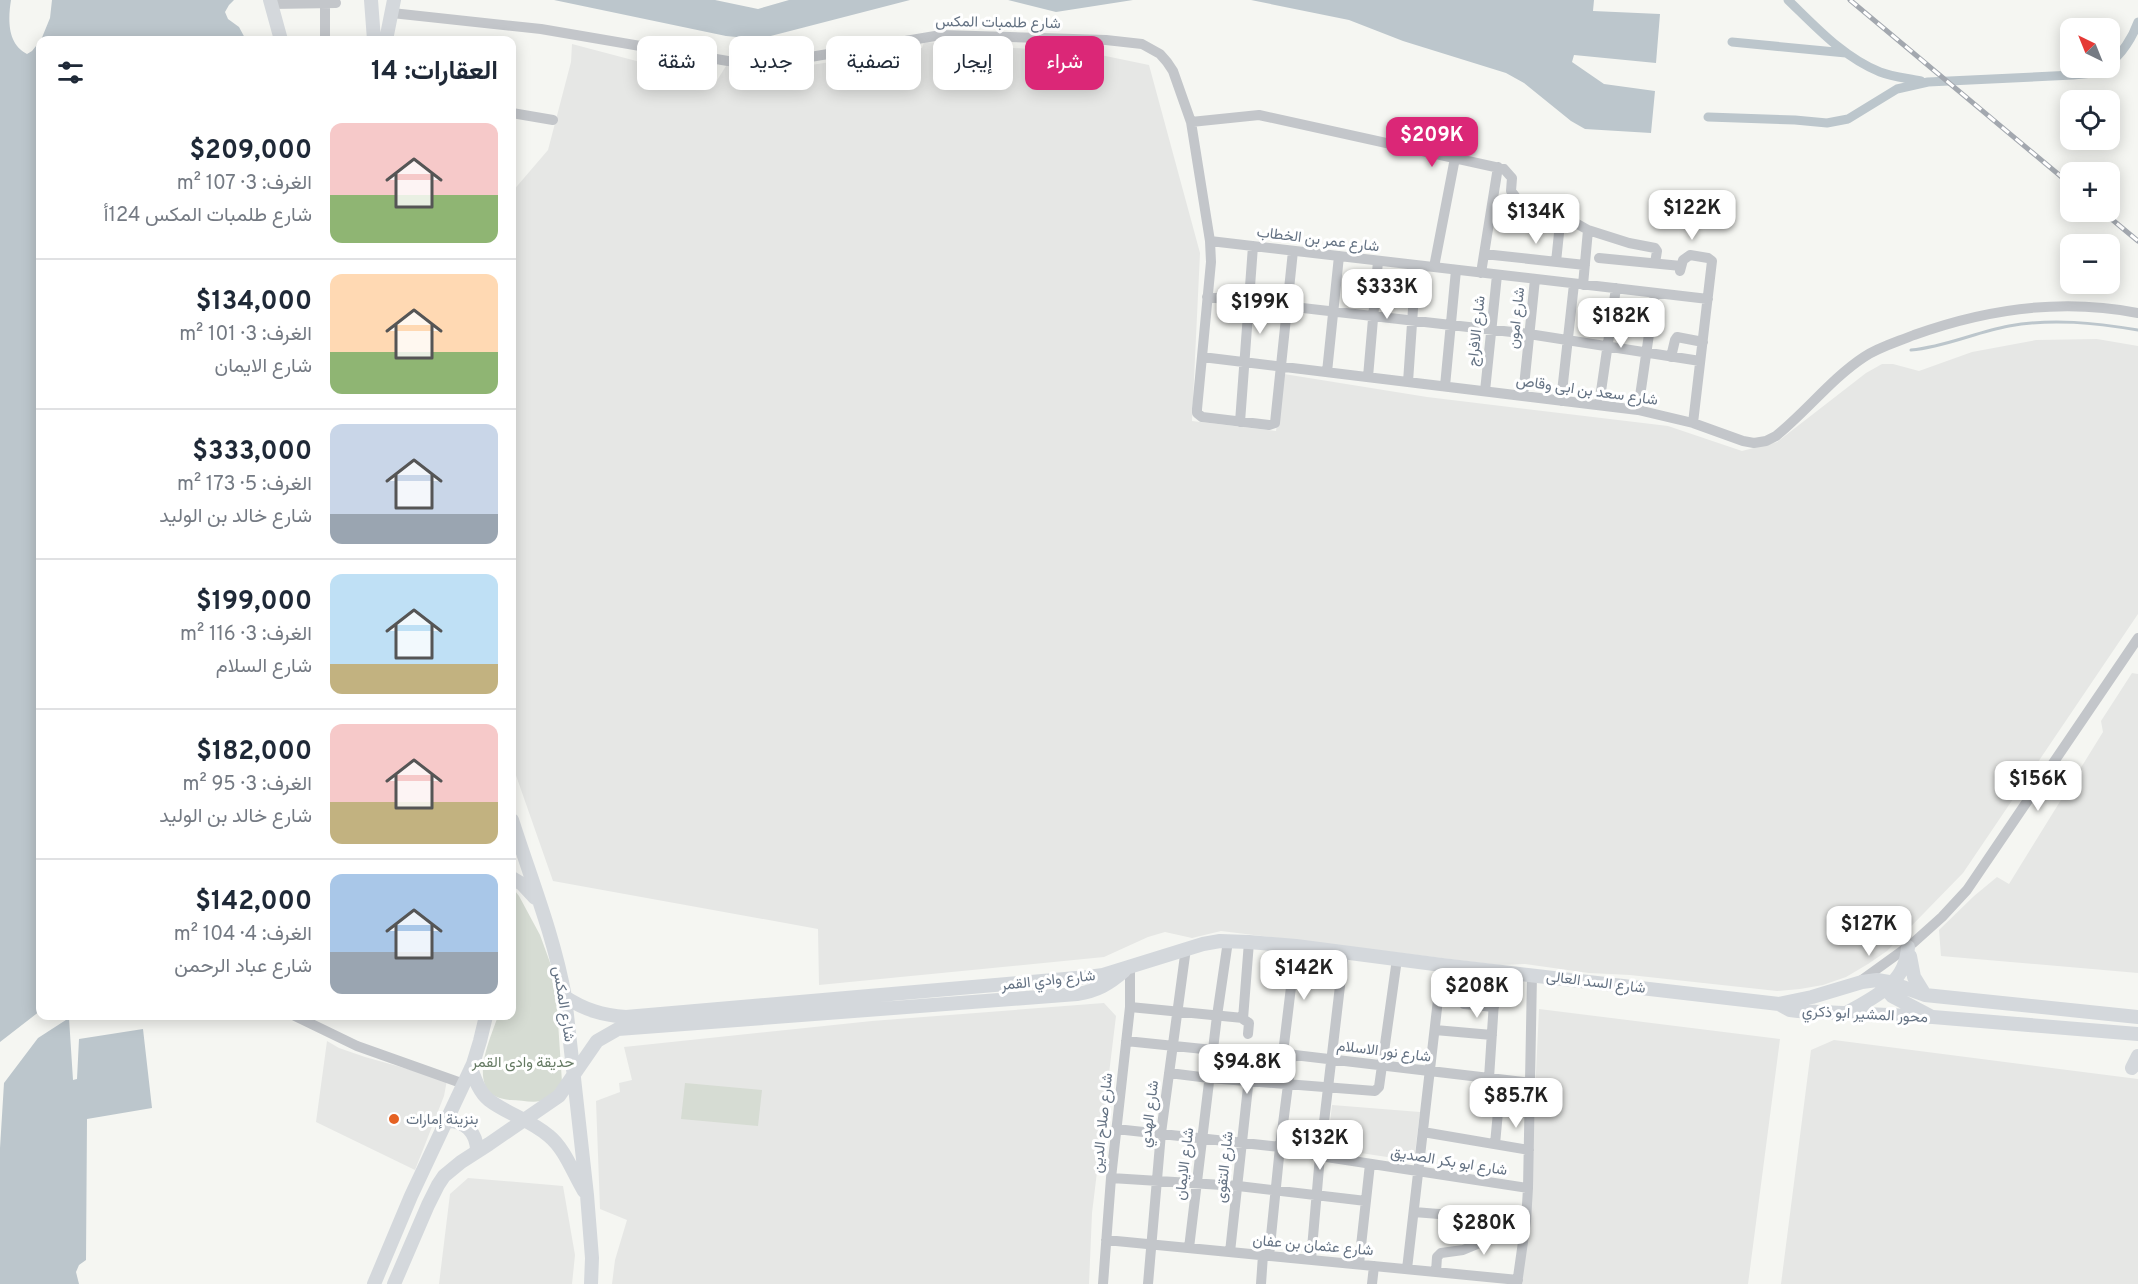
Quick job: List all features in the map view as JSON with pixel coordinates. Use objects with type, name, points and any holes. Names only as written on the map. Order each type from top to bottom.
[{"type":"main road","points":[[371,0],[374,36]]},
{"type":"main road","points":[[271,2],[280,36]]},
{"type":"main road","points":[[387,36],[393,7]]},
{"type":"main road","name":"شارع المكس","points":[[516,832],[541,904],[559,965],[565,997],[587,1195],[592,1258],[591,1284]]},
{"type":"main road","points":[[516,880],[541,904]]},
{"type":"main road","name":"شارع السد العالى","points":[[1130,965],[1203,944],[1228,941],[1250,942],[1779,1004]]},
{"type":"main road","points":[[1843,1015],[1888,984],[1905,967],[1907,948]]},
{"type":"main road","points":[[1907,948],[1911,969],[1925,995]]},
{"type":"main road","name":"شارع وادي القمر","points":[[565,997],[584,1009],[604,1016],[626,1017],[1077,979],[1103,975],[1130,965]]},
{"type":"main road","name":"شارع وادي القمر","points":[[394,1284],[438,1185],[452,1168],[559,1096],[574,1071],[597,1041],[618,1029],[1093,992],[1109,984],[1130,965]]},
{"type":"main road","name":"محور المشير ابو ذكري","points":[[1779,1004],[1812,998],[1869,981],[1925,995],[2138,1017]]},
{"type":"main road","points":[[1888,984],[1892,996],[1933,1017]]},
{"type":"main road","name":"محور المشير ابو ذكري","points":[[1779,1004],[1798,1011],[1843,1015],[1933,1017],[2138,1034]]},
{"type":"main road","points":[[374,1284],[411,1196],[471,1068],[485,1020]]},
{"type":"main road","points":[[471,1068],[481,1091],[488,1100],[525,1119],[552,1137],[587,1195]]},
{"type":"main road","points":[[446,1121],[457,1122],[467,1127],[476,1141],[477,1151]]},
{"type":"street","points":[[271,2],[331,3],[326,36]]},
{"type":"street","name":"شارع طلمبات المكس","points":[[393,7],[541,29],[757,66],[941,35],[1106,40],[1142,44],[1152,48],[1167,62],[1191,122]]},
{"type":"street","points":[[516,114],[553,120]]},
{"type":"street","points":[[1293,251],[1275,421],[1271,425],[1202,417],[1197,413],[1197,409],[1211,262],[1210,241],[1191,122],[1258,115],[1498,167],[1509,172],[1512,178],[1511,191],[1518,200],[1537,204],[1561,214],[1588,230],[1629,243],[1656,248],[1655,263]]},
{"type":"street","points":[[1434,267],[1455,158]]},
{"type":"street","points":[[1481,273],[1498,167]]},
{"type":"street","points":[[1557,262],[1561,214]]},
{"type":"street","points":[[1561,401],[1567,341],[1584,265],[1588,230]]},
{"type":"street","name":"شارع عمر بن الخطاب","points":[[1210,241],[1708,299]]},
{"type":"street","points":[[1627,260],[1629,243]]},
{"type":"street","points":[[1239,422],[1253,246]]},
{"type":"street","points":[[1484,254],[1584,265]]},
{"type":"street","points":[[1599,258],[1655,263],[1681,268],[1683,260],[1690,255],[1708,258],[1713,263],[1693,423]]},
{"type":"street","points":[[1327,372],[1339,256]]},
{"type":"street","points":[[1368,377],[1378,261]]},
{"type":"street","points":[[1408,382],[1416,265]]},
{"type":"street","points":[[1445,386],[1456,270]]},
{"type":"street","name":"شارع الافراج","points":[[1485,391],[1497,275]]},
{"type":"street","name":"شارع امون","points":[[1523,396],[1535,279]]},
{"type":"street","points":[[1599,405],[1616,288]]},
{"type":"street","points":[[1638,410],[1655,293]]},
{"type":"street","points":[[1208,297],[1529,334],[1700,361]]},
{"type":"street","name":"شارع سعد بن ابى وقاص","points":[[1202,357],[1638,410],[1693,423],[1754,443],[1766,441],[1785,429],[1864,357],[1889,344],[1929,330],[1978,316],[2026,308],[2075,306],[2138,313]]},
{"type":"street","points":[[1671,357],[1677,337],[1703,342]]},
{"type":"street","points":[[1854,985],[1907,948],[1942,917],[1978,876],[2138,638]]},
{"type":"street","name":"شارع الايمان","points":[[1189,1248],[1201,1137],[1228,941]]},
{"type":"street","points":[[1243,1018],[1250,942]]},
{"type":"street","points":[[1261,1284],[1276,1190],[1289,1084],[1288,1054],[1296,946]]},
{"type":"street","name":"شارع الهدي","points":[[1150,1284],[1150,1244],[1161,1133],[1186,948]]},
{"type":"street","points":[[1311,1260],[1320,1156],[1344,952]]},
{"type":"street","points":[[1169,1073],[1375,1091],[1379,1087],[1396,959]]},
{"type":"street","name":"شارع صلاح الدين","points":[[1103,1284],[1111,1178],[1130,1007],[1130,965]]},
{"type":"street","points":[[1407,1269],[1442,965]]},
{"type":"street","points":[[1495,1144],[1492,1035],[1496,971]]},
{"type":"street","points":[[1517,1282],[1526,1221],[1528,1188],[1532,1083],[1532,975]]},
{"type":"street","points":[[1464,1004],[1494,1007]]},
{"type":"street","points":[[1130,1007],[1243,1018],[1249,1023],[1248,1034]]},
{"type":"street","points":[[303,1020],[357,1046],[464,1083]]},
{"type":"street","points":[[1436,1030],[1492,1035]]},
{"type":"street","name":"شارع نور الاسلام","points":[[1126,1041],[1213,1050],[1252,1050],[1532,1083]]},
{"type":"street","name":"شارع التقوى","points":[[1230,1252],[1252,1050]]},
{"type":"street","name":"شارع ابو بكر الصديق","points":[[1116,1129],[1280,1147],[1320,1156],[1528,1188]]},
{"type":"street","points":[[1423,1132],[1529,1150]]},
{"type":"street","points":[[1359,1264],[1370,1164]]},
{"type":"street","points":[[1111,1178],[1238,1186],[1366,1202]]},
{"type":"street","points":[[1414,1212],[1526,1221]]},
{"type":"street","points":[[1499,1235],[1500,1219]]},
{"type":"street","points":[[1436,1272],[1439,1254],[1463,1250],[1499,1235],[1524,1235]]},
{"type":"street","name":"شارع عثمان بن عفان","points":[[1106,1240],[1359,1264],[1517,1282]]},
{"type":"street","points":[[1372,1284],[1374,1266]]},
{"type":"shaded area","points":[[0,0],[11,0],[9,15],[12,38],[20,50],[27,54],[36,46],[36,1014],[0,1042]]},
{"type":"shaded area","points":[[52,0],[234,0],[225,12],[228,19],[239,27],[244,36],[43,36],[50,18]]},
{"type":"shaded area","points":[[554,0],[715,0],[758,9],[789,0],[910,0],[771,36],[726,36]]},
{"type":"shaded area","points":[[1008,0],[1133,0],[1056,12]]},
{"type":"shaded area","points":[[1251,0],[1594,0],[1593,11],[1660,14],[1656,63],[1574,55],[1572,62],[1604,84],[1655,91],[1651,133],[1585,129],[1571,121],[1524,83],[1506,73],[1403,41],[1349,20]]},
{"type":"shaded area","points":[[924,42],[933,43],[933,90],[1013,90],[1013,48],[1025,49],[1025,90],[1104,90],[1104,56],[1149,65],[1200,253],[1192,421],[1276,431],[1284,374],[1427,397],[1668,426],[1742,451],[1777,442],[1866,373],[1882,364],[1893,364],[1919,371],[1972,352],[2036,340],[2097,339],[2138,346],[2138,614],[1963,873],[1887,951],[1846,977],[1823,985],[1800,989],[1777,991],[1630,975],[1589,973],[1525,964],[1499,965],[1221,931],[1192,938],[1165,932],[1148,937],[1104,957],[819,985],[818,929],[553,881],[516,775],[516,187],[548,150],[571,62],[572,44],[637,61],[637,90],[717,90],[717,80],[726,66],[729,67],[729,90],[814,90],[814,64],[826,63],[826,90],[921,90],[921,48]]},
{"type":"shaded area","points":[[2132,673],[2138,674],[2138,973],[1941,956],[1939,930],[1997,877],[2009,884],[2103,732],[2101,721]]},
{"type":"shaded area","points":[[1104,1003],[1116,1016],[1092,1213],[1089,1284],[612,1284],[615,1260],[627,1220],[600,1209],[596,1101],[620,1092],[619,1083],[632,1080],[624,1047],[872,1021]]},
{"type":"shaded area","points":[[1539,1009],[1780,1039],[1748,1284],[1520,1284],[1529,1220]]},
{"type":"shaded area","points":[[69,1020],[73,1080],[77,1079],[79,1039],[143,1029],[152,1108],[87,1119],[86,1260],[79,1265],[76,1272],[79,1284],[0,1284],[0,1148],[4,1083],[38,1038]]},
{"type":"shaded area","points":[[1834,1040],[2138,1079],[2138,1284],[1781,1284],[1811,1050]]},
{"type":"shaded area","points":[[327,1041],[365,1057],[447,1080],[444,1096],[415,1170],[316,1122]]},
{"type":"shaded area","points":[[1332,1105],[1420,1112],[1414,1161],[1327,1148]]},
{"type":"shaded area","points":[[468,1178],[563,1186],[575,1255],[572,1284],[439,1284],[450,1194]]},
{"type":"green space","name":"حديقة وادى القمر","points":[[516,892],[540,935],[552,968],[556,992],[562,1082],[557,1093],[537,1102],[496,1097],[487,1089],[483,1079],[483,1067],[496,1020],[516,1020]]},
{"type":"green space","points":[[685,1083],[762,1090],[758,1126],[681,1119]]},
{"type":"waterway","points":[[1788,0],[1842,50],[1867,66],[1885,74],[1921,81]]},
{"type":"waterway","points":[[2120,52],[2138,22]]},
{"type":"waterway","points":[[1732,42],[1846,53]]},
{"type":"waterway","points":[[1708,117],[1827,123],[1848,119],[1897,89],[1928,82],[2060,76]]},
{"type":"waterway","points":[[1911,350],[1936,346],[2009,326],[2042,322],[2074,322],[2138,330]]},
{"type":"railway","points":[[1850,0],[2060,176]]},
{"type":"railway","points":[[2115,222],[2138,241]]},
{"type":"place","name":"بنزينة إمارات","points":[[394,1119]]}]
